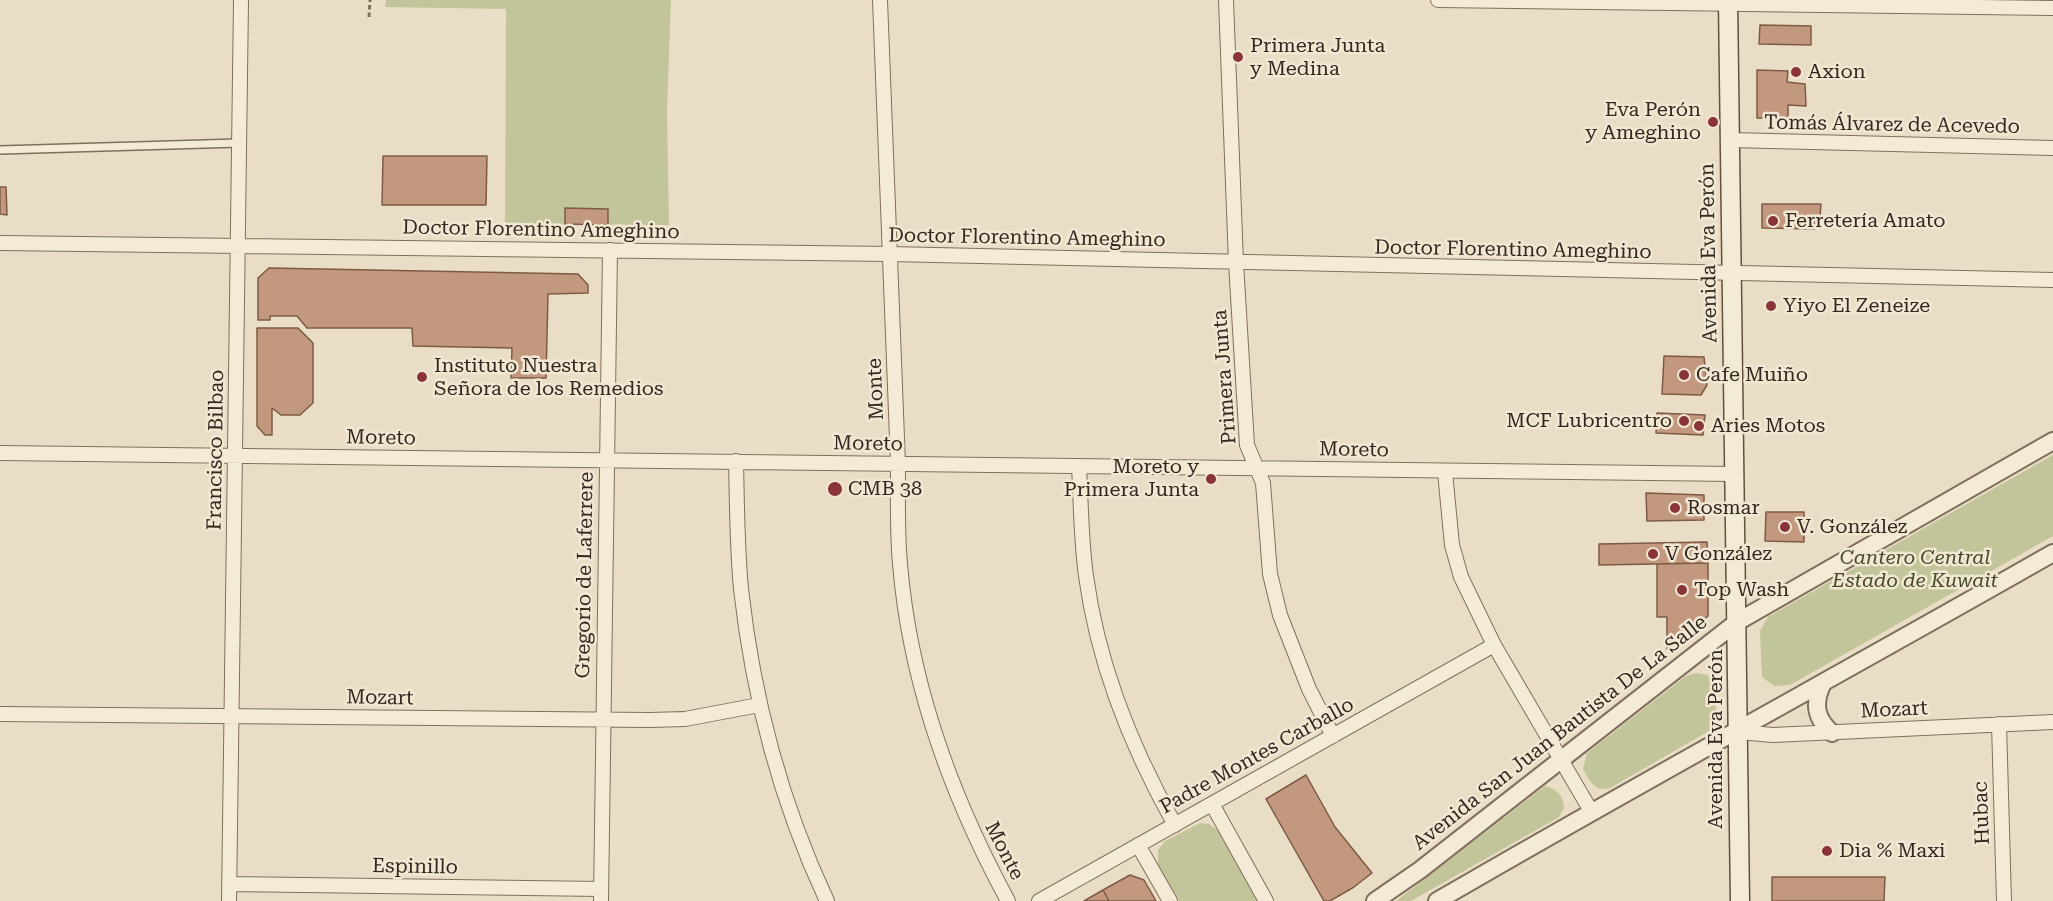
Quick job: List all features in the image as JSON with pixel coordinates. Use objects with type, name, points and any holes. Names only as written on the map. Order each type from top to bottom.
[{"type":"main road","name":"Avenida Eva Perón","points":[[1728,2],[1740,901]]},
{"type":"street","name":"Francisco Bilbao","points":[[229,901],[241,0]]},
{"type":"street","name":"Monte","points":[[880,0],[900,565],[918,678],[935,738],[961,807],[1008,901]]},
{"type":"street","name":"Primera Junta","points":[[1226,0],[1236,263],[1247,446],[1263,483],[1270,574],[1280,615],[1304,680],[1333,736]]},
{"type":"street","points":[[1438,0],[2053,8]]},
{"type":"street","name":"Tomás Álvarez de Acevedo","points":[[1730,140],[2053,148]]},
{"type":"street","name":"Doctor Florentino Ameghino","points":[[0,243],[890,254],[2053,280]]},
{"type":"street","name":"Gregorio de Laferrere","points":[[601,895],[610,250]]},
{"type":"street","name":"Avenida San Juan Bautista De La Salle","points":[[1375,901],[1561,760],[1737,622],[2053,441]]},
{"type":"street","name":"Moreto","points":[[0,453],[1734,474]]},
{"type":"street","points":[[736,461],[741,588],[759,705],[788,806],[827,901]]},
{"type":"street","points":[[1079,466],[1086,578],[1100,650],[1127,729],[1151,783],[1175,825]]},
{"type":"street","points":[[1445,472],[1447,509],[1456,560],[1478,615],[1591,812]]},
{"type":"street","points":[[1437,901],[2053,553]]},
{"type":"street","name":"Padre Montes Carballo","points":[[1039,901],[1494,645]]},
{"type":"street","points":[[1822,685],[1816,698],[1816,711],[1822,724],[1832,733]]},
{"type":"street","name":"Mozart","points":[[0,714],[603,720],[685,719],[759,705]]},
{"type":"street","name":"Mozart","points":[[1738,732],[1773,735],[2053,722]]},
{"type":"street","name":"Hubac","points":[[1999,724],[2004,901]]},
{"type":"street","points":[[1212,804],[1266,901]]},
{"type":"street","points":[[1138,845],[1170,901]]},
{"type":"street","name":"Espinillo","points":[[229,884],[601,895]]},
{"type":"lane","points":[[0,150],[239,143]]},
{"type":"path","points":[[369,16],[370,0]]},
{"type":"green space","points":[[386,0],[671,0],[667,110],[669,225],[505,224],[506,9],[385,7]]},
{"type":"green space","name":"Cantero Central Estado de Kuwait","points":[[2053,455],[2053,536],[1790,685],[1774,686],[1762,677],[1760,631],[1768,617]]},
{"type":"green space","points":[[1696,673],[1707,675],[1716,695],[1715,718],[1709,731],[1610,788],[1596,787],[1583,769],[1587,753],[1686,676]]},
{"type":"green space","points":[[1545,786],[1556,791],[1563,800],[1564,808],[1559,817],[1411,901],[1396,901]]},
{"type":"green space","points":[[1200,823],[1209,824],[1219,831],[1258,901],[1179,901],[1158,865],[1158,850],[1165,841]]},
{"type":"building","points":[[1760,25],[1811,26],[1811,45],[1759,44]]},
{"type":"building","points":[[1757,70],[1788,71],[1787,82],[1805,84],[1806,106],[1788,105],[1788,118],[1757,118]]},
{"type":"building","points":[[383,156],[487,156],[486,205],[382,205]]},
{"type":"building","points":[[0,187],[6,187],[7,215],[0,214]]},
{"type":"building","points":[[1762,204],[1821,204],[1820,217],[1815,217],[1815,229],[1762,228]]},
{"type":"building","points":[[565,208],[608,209],[608,225],[565,224]]},
{"type":"building","points":[[269,268],[578,274],[588,285],[588,293],[548,294],[546,378],[511,378],[512,348],[413,346],[412,328],[307,328],[297,316],[270,316],[270,320],[258,320],[258,278]]},
{"type":"building","points":[[257,328],[298,328],[313,343],[313,403],[300,415],[281,415],[272,408],[272,435],[265,435],[257,426]]},
{"type":"building","name":"Cafe Muiño","points":[[1664,356],[1704,357],[1707,385],[1701,395],[1662,394]]},
{"type":"building","points":[[1657,413],[1705,415],[1703,435],[1656,433]]},
{"type":"building","name":"Rosmar","points":[[1646,493],[1704,495],[1704,520],[1647,521]]},
{"type":"building","name":"V. González","points":[[1766,512],[1804,512],[1804,542],[1765,541]]},
{"type":"building","name":"V González","points":[[1707,542],[1708,563],[1599,565],[1599,544]]},
{"type":"building","name":"Top Wash","points":[[1708,563],[1708,616],[1667,649],[1667,617],[1657,617],[1657,564]]},
{"type":"building","points":[[1306,775],[1335,827],[1372,873],[1330,901],[1324,901],[1266,799]]},
{"type":"building","points":[[1130,875],[1144,880],[1156,901],[1109,901],[1103,890]]},
{"type":"building","points":[[1772,877],[1885,877],[1884,901],[1772,901]]},
{"type":"building","points":[[1103,890],[1109,901],[1084,901]]},
{"type":"place","name":"Primera Junta y Medina","points":[[1238,57]]},
{"type":"place","name":"Axion","points":[[1796,72]]},
{"type":"place","name":"Eva Perón y Ameghino","points":[[1713,122]]},
{"type":"place","name":"Ferretería Amato","points":[[1773,221]]},
{"type":"place","name":"Yiyo El Zeneize","points":[[1771,306]]},
{"type":"place","name":"Cafe Muiño","points":[[1684,375]]},
{"type":"place","name":"Instituto Nuestra Señora de los Remedios","points":[[422,377]]},
{"type":"place","name":"MCF Lubricentro","points":[[1684,421]]},
{"type":"place","name":"Aries Motos","points":[[1699,426]]},
{"type":"place","name":"Moreto y Primera Junta","points":[[1211,479]]},
{"type":"place","name":"CMB 38","points":[[835,489]]},
{"type":"place","name":"Rosmar","points":[[1675,508]]},
{"type":"place","name":"V. González","points":[[1785,527]]},
{"type":"place","name":"V González","points":[[1653,554]]},
{"type":"place","name":"Top Wash","points":[[1682,590]]},
{"type":"place","name":"Dia % Maxi","points":[[1827,851]]}]
